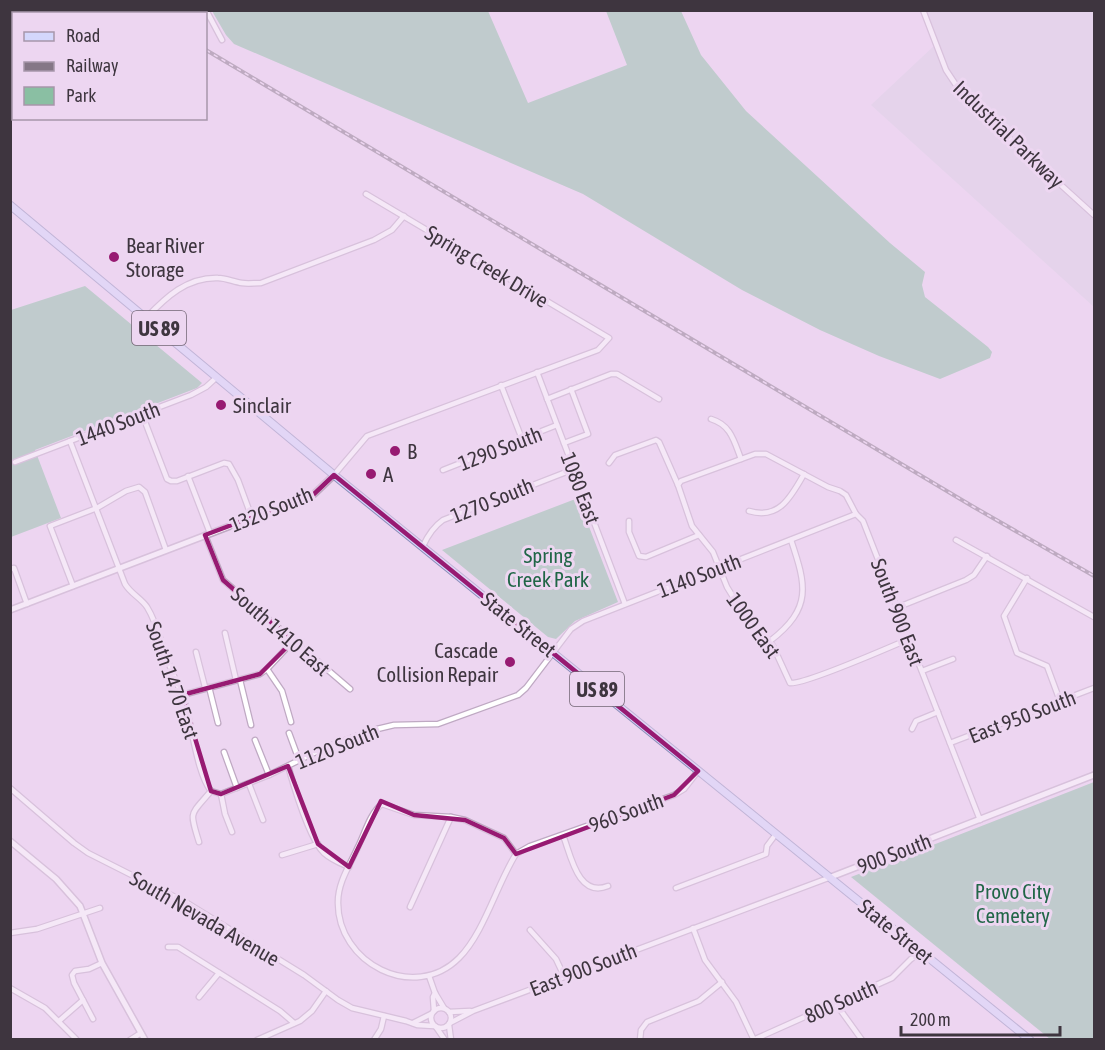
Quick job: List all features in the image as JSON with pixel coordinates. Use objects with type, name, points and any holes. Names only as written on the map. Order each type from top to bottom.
[{"type":"main road","name":"State Street","points":[[10,205],[334,475],[1030,1040]]},
{"type":"street","points":[[206,10],[222,40]]},
{"type":"street","name":"Industrial Parkway","points":[[923,10],[946,70],[964,97],[1095,214]]},
{"type":"street","name":"Spring Creek Drive","points":[[366,194],[609,338]]},
{"type":"street","points":[[146,318],[164,298],[184,285],[198,280],[219,278],[243,283],[261,283],[375,240],[392,230],[404,216]]},
{"type":"street","name":"1320 South","points":[[10,610],[314,494],[334,475],[367,436],[598,350],[609,338]]},
{"type":"street","name":"1080 East","points":[[537,372],[625,604]]},
{"type":"street","points":[[547,399],[611,374],[617,374],[659,399]]},
{"type":"street","name":"1440 South","points":[[15,462],[198,392],[217,378]]},
{"type":"street","points":[[501,385],[522,439]]},
{"type":"street","points":[[564,443],[588,434],[571,389]]},
{"type":"street","points":[[142,414],[164,475],[168,480],[174,481],[224,463],[229,464],[238,480],[252,518]]},
{"type":"street","points":[[678,485],[681,481],[741,459],[728,429],[718,421],[711,419]]},
{"type":"street","name":"1290 South","points":[[443,470],[557,425]]},
{"type":"street","name":"South 1470 East","points":[[70,441],[130,591],[148,609],[182,694],[207,785],[211,790]]},
{"type":"street","name":"1000 East","points":[[609,464],[615,455],[658,441],[678,485],[692,526],[709,547],[735,600],[777,651],[789,681],[801,682],[909,639]]},
{"type":"street","name":"South 900 East","points":[[741,459],[762,454],[772,456],[846,495],[856,514],[863,521],[980,820]]},
{"type":"street","name":"1270 South","points":[[423,546],[436,524],[443,520],[574,469]]},
{"type":"street","points":[[749,511],[761,515],[783,506],[789,501],[804,474]]},
{"type":"street","name":"South 1410 East","points":[[188,476],[223,580],[350,689]]},
{"type":"street","points":[[73,586],[50,526],[97,508],[126,491],[139,488],[145,492],[166,550]]},
{"type":"street","name":"1140 South","points":[[553,652],[572,629],[590,618],[856,514]]},
{"type":"street","points":[[630,521],[629,532],[639,556],[646,557],[699,536]]},
{"type":"street","points":[[770,641],[789,624],[798,611],[803,592],[802,576],[791,540]]},
{"type":"street","points":[[956,540],[1095,617]]},
{"type":"street","points":[[896,608],[966,580],[974,575],[987,556]]},
{"type":"street","points":[[12,568],[27,604]]},
{"type":"street","points":[[1027,578],[1004,616],[1017,653],[1047,666],[1060,701]]},
{"type":"street","points":[[225,633],[251,725]]},
{"type":"street","points":[[182,694],[238,680],[267,669],[293,641]]},
{"type":"street","points":[[196,652],[218,723]]},
{"type":"street","name":"1120 South","points":[[221,794],[373,730],[394,725],[438,724],[509,699],[526,688],[553,652]]},
{"type":"street","points":[[922,671],[953,659]]},
{"type":"street","points":[[267,669],[282,691],[291,722]]},
{"type":"street","name":"East 950 South","points":[[950,743],[1095,688]]},
{"type":"street","points":[[912,729],[916,721],[938,712]]},
{"type":"street","points":[[289,733],[299,760]]},
{"type":"street","points":[[255,740],[269,775]]},
{"type":"street","points":[[224,752],[237,788]]},
{"type":"street","points":[[288,766],[318,844],[333,860],[349,867]]},
{"type":"street","name":"960 South","points":[[516,854],[545,841],[674,795],[684,789],[698,771]]},
{"type":"street","name":"900 South","points":[[693,928],[1095,775]]},
{"type":"street","points":[[249,784],[263,820]]},
{"type":"street","name":"South Nevada Avenue","points":[[10,788],[88,853],[187,903],[304,975],[352,1008],[417,1025],[435,1026]]},
{"type":"street","points":[[199,842],[192,818],[193,813],[211,790],[221,794],[232,832]]},
{"type":"street","points":[[382,804],[414,815],[451,817],[465,820],[504,838],[516,854],[470,943],[458,959],[429,976],[399,975],[369,964],[345,937],[338,903],[340,885],[373,814],[382,804]]},
{"type":"street","points":[[410,907],[451,817]]},
{"type":"street","points":[[676,888],[766,854],[767,846],[776,834]]},
{"type":"street","points":[[563,835],[581,881],[588,887],[599,890],[608,886]]},
{"type":"street","points":[[10,841],[72,894],[84,914],[102,963],[145,1040]]},
{"type":"street","points":[[282,855],[318,844]]},
{"type":"street","points":[[10,933],[37,929],[100,908]]},
{"type":"street","points":[[693,928],[705,960],[736,1002],[754,1039]]},
{"type":"street","name":"East 900 South","points":[[449,1024],[473,1011],[693,928]]},
{"type":"street","points":[[530,930],[556,959],[564,976]]},
{"type":"street","points":[[168,947],[178,946],[280,1011],[294,1023]]},
{"type":"street","name":"800 South","points":[[754,1039],[892,978],[911,959],[922,952]]},
{"type":"street","points":[[93,1019],[72,975],[75,971],[89,969],[102,963]]},
{"type":"street","points":[[199,997],[219,973]]},
{"type":"street","points":[[429,976],[435,993],[447,1011],[451,1040]]},
{"type":"street","points":[[640,1040],[641,1030],[648,1022],[699,1001],[722,982]]},
{"type":"street","points":[[10,988],[45,1008],[76,1039]]},
{"type":"street","points":[[257,1040],[294,1023],[312,1011],[326,991]]},
{"type":"street","points":[[435,993],[431,1020],[445,1040]]},
{"type":"street","points":[[59,1021],[83,999]]},
{"type":"street","points":[[836,1004],[862,1040]]},
{"type":"street","points":[[413,1023],[433,1012],[447,1011]]},
{"type":"street","name":"East 900 South","points":[[447,1011],[473,1011]]},
{"type":"street","points":[[374,1040],[381,1029],[384,1016]]},
{"type":"street","points":[[435,1026],[443,1028],[449,1024]]},
{"type":"street","points":[[130,1040],[141,1033]]},
{"type":"highlighted area","points":[[334,475],[698,771],[674,795],[516,854],[504,838],[465,820],[414,815],[381,801],[349,867],[318,844],[288,766],[221,794],[211,791],[182,695],[260,674],[293,641],[223,580],[205,535],[314,494]]},
{"type":"shaded area","points":[[923,11],[1094,11],[1094,307],[871,105],[936,44]]},
{"type":"green space","points":[[212,11],[488,11],[528,103],[627,65],[606,11],[681,11],[701,55],[746,111],[890,243],[925,272],[922,285],[925,297],[988,347],[992,352],[990,358],[940,379],[820,330],[742,290],[583,194],[234,44]]},
{"type":"green space","points":[[85,286],[202,383],[197,388],[35,450],[61,518],[11,537],[11,310]]},
{"type":"green space","name":"Spring Creek Park","points":[[578,498],[618,602],[575,621],[556,639],[548,637],[442,550]]},
{"type":"green space","name":"Provo City Cemetery","points":[[1094,782],[1094,1039],[1050,1039],[851,877]]},
{"type":"railway","points":[[207,51],[972,506],[1094,576]]},
{"type":"place","name":"Bear River Storage","points":[[114,257]]},
{"type":"place","name":"Sinclair","points":[[221,405]]},
{"type":"place","name":"B","points":[[395,451]]},
{"type":"place","name":"A","points":[[371,474]]},
{"type":"place","name":"Cascade Collision Repair","points":[[510,662]]}]
